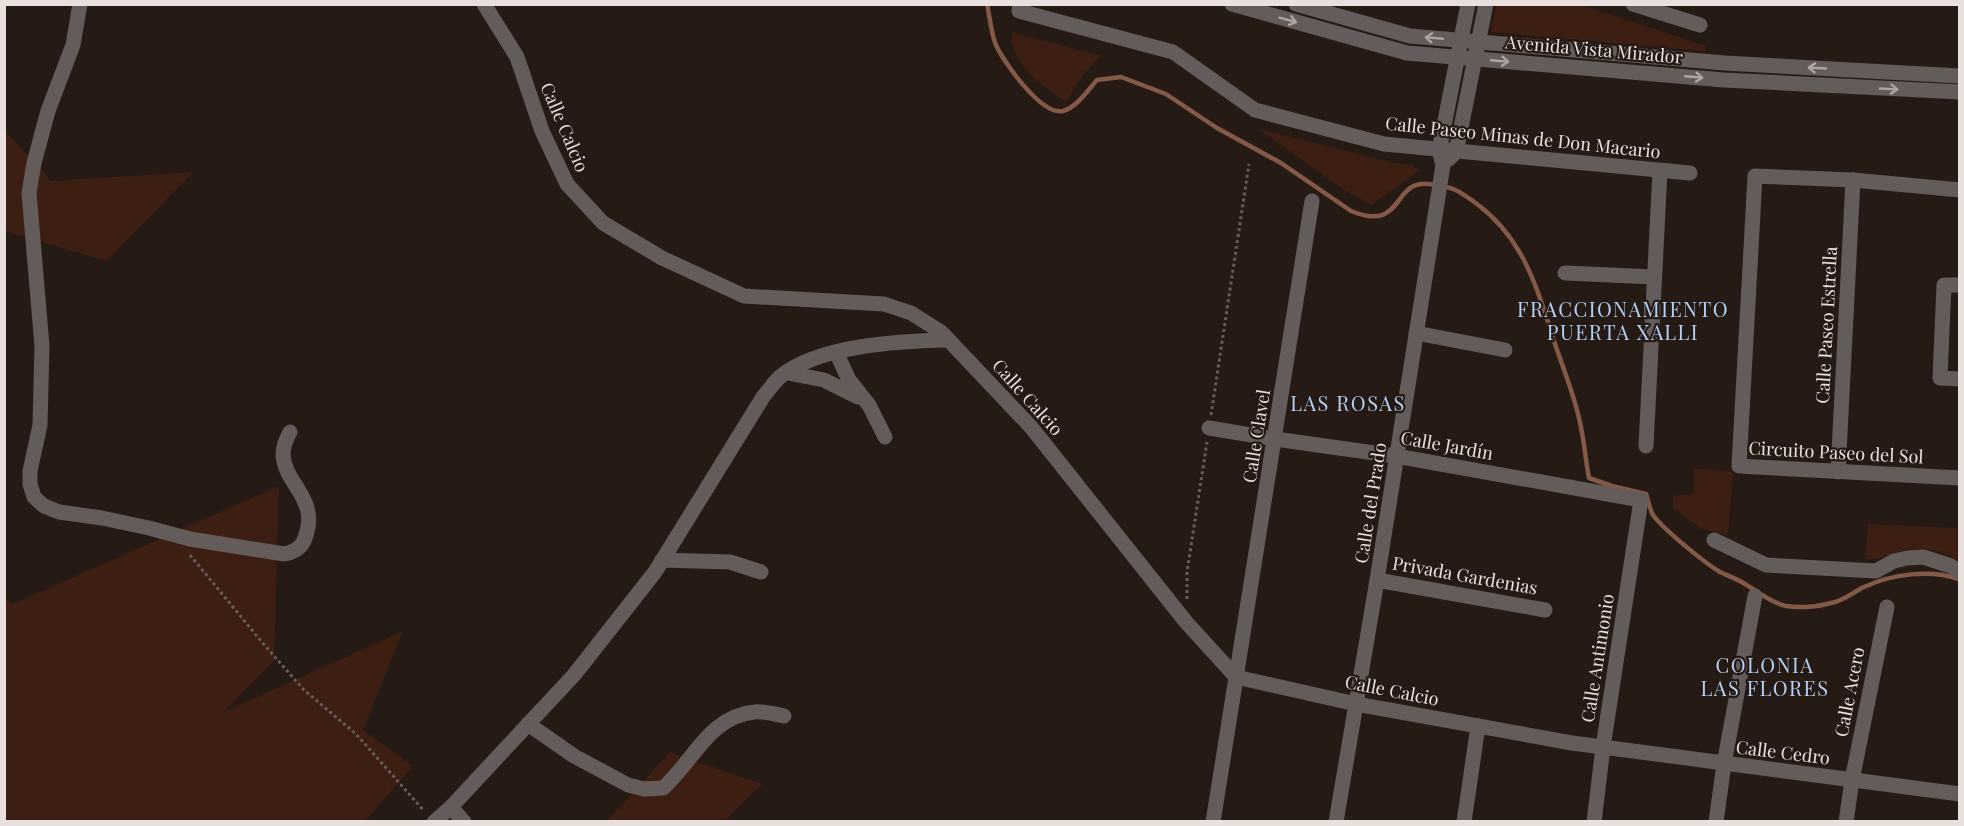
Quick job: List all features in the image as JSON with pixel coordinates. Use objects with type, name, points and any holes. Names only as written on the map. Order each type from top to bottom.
[{"type":"street","points":[[80,4],[73,45],[48,111],[34,163],[30,193],[42,346],[40,425],[30,471],[30,484],[34,497],[44,506],[59,512],[102,518],[190,539],[230,544],[264,552],[284,554],[294,552],[303,543],[308,530],[309,517],[306,503],[283,456],[284,442],[290,432]]},
{"type":"street","name":"Calle Calcio","points":[[484,4],[517,57],[542,131],[567,184],[603,223],[662,258],[744,296],[884,304],[911,313],[941,332],[1030,427],[1186,622],[1236,677],[1356,704],[1603,747]]},
{"type":"street","name":"Avenida Vista Mirador","points":[[1296,4],[1410,36],[1725,63],[1959,76]]},
{"type":"street","name":"Calle del Prado","points":[[1336,822],[1377,580],[1438,197],[1441,162],[1468,4]]},
{"type":"street","points":[[1456,152],[1486,4]]},
{"type":"street","points":[[1633,4],[1700,25]]},
{"type":"street","name":"Avenida Vista Mirador","points":[[1233,5],[1407,53],[1724,80],[1959,92]]},
{"type":"street","name":"Calle Paseo Minas de Don Macario","points":[[1020,8],[1173,51],[1255,110],[1384,144],[1441,162],[1456,152],[1690,173]]},
{"type":"street","points":[[1724,80],[1725,63]]},
{"type":"street","points":[[1912,90],[1913,73]]},
{"type":"street","points":[[1646,446],[1660,171]]},
{"type":"street","name":"Circuito Paseo del Sol","points":[[1959,190],[1853,180],[1755,176],[1739,454],[1739,466],[1959,478]]},
{"type":"street","name":"Calle Paseo Estrella","points":[[1838,472],[1853,180]]},
{"type":"street","name":"Calle Clavel","points":[[1213,822],[1312,201]]},
{"type":"street","points":[[1565,273],[1654,277]]},
{"type":"street","points":[[1959,285],[1944,285],[1940,378],[1959,379]]},
{"type":"street","points":[[1416,333],[1505,350]]},
{"type":"street","points":[[430,818],[451,807],[574,675],[655,572],[762,397],[782,376],[804,364],[836,352],[882,344],[948,340]]},
{"type":"street","points":[[836,352],[849,380],[869,405],[885,437]]},
{"type":"street","points":[[788,373],[808,375],[830,382],[869,405]]},
{"type":"street","name":"Calle Jardín","points":[[1209,428],[1396,456],[1641,501]]},
{"type":"street","name":"Calle Antimonio","points":[[1594,822],[1603,747],[1641,501]]},
{"type":"street","points":[[1714,540],[1766,565],[1876,571],[1894,561],[1923,557],[1951,566],[1959,572]]},
{"type":"street","points":[[662,560],[730,562],[761,572]]},
{"type":"street","name":"Privada Gardenias","points":[[1377,580],[1545,610]]},
{"type":"street","points":[[1716,822],[1724,764],[1755,596]]},
{"type":"street","name":"Calle Acero","points":[[1846,822],[1852,780],[1887,607]]},
{"type":"street","points":[[528,724],[574,756],[628,785],[644,789],[663,788],[685,767],[709,734],[730,719],[756,711],[784,716]]},
{"type":"street","points":[[1464,822],[1478,726]]},
{"type":"street","name":"Calle Cedro","points":[[1603,747],[1959,794]]},
{"type":"street","points":[[451,807],[464,822]]},
{"type":"path","points":[[1186,622],[1188,572],[1249,164]]},
{"type":"path","points":[[171,534],[304,690],[356,734],[430,818]]},
{"type":"shaded area","points":[[1496,5],[1582,5],[1706,46],[1705,51],[1491,32]]},
{"type":"shaded area","points":[[1012,32],[1101,56],[1081,78],[1067,102],[1029,73],[1016,54],[1012,43]]},
{"type":"shaded area","points":[[1259,129],[1393,163],[1412,165],[1419,171],[1371,205],[1341,188]]},
{"type":"shaded area","points":[[4,130],[51,181],[193,172],[107,261],[5,231]]},
{"type":"shaded area","points":[[1694,468],[1733,472],[1728,535],[1704,530],[1673,508],[1673,496],[1694,494]]},
{"type":"shaded area","points":[[279,486],[274,661],[224,712],[403,631],[363,730],[413,766],[365,821],[5,821],[4,598],[13,604]]},
{"type":"shaded area","points":[[1868,524],[1959,528],[1959,561],[1938,551],[1922,549],[1898,551],[1880,558],[1865,559]]},
{"type":"shaded area","points":[[670,752],[762,784],[724,821],[606,822]]},
{"type":"waterway","points":[[987,4],[994,40],[1000,53],[1025,87],[1054,110],[1063,111],[1073,106],[1097,80],[1121,77],[1166,94],[1217,128],[1281,163],[1351,211],[1368,216],[1380,216],[1389,211],[1408,190],[1417,185],[1428,184],[1454,190],[1477,204],[1493,218],[1518,249],[1535,284],[1577,410],[1589,478],[1646,494],[1652,513],[1658,521],[1720,572],[1775,602],[1797,607],[1836,602],[1864,587],[1899,576],[1936,574],[1959,579]]},
{"type":"district","name":"FRACCIONAMIENTO PUERTA XALLI","points":[[1623,320]]},
{"type":"district","name":"LAS ROSAS","points":[[1348,402]]},
{"type":"district","name":"COLONIA LAS FLORES","points":[[1765,676]]}]
